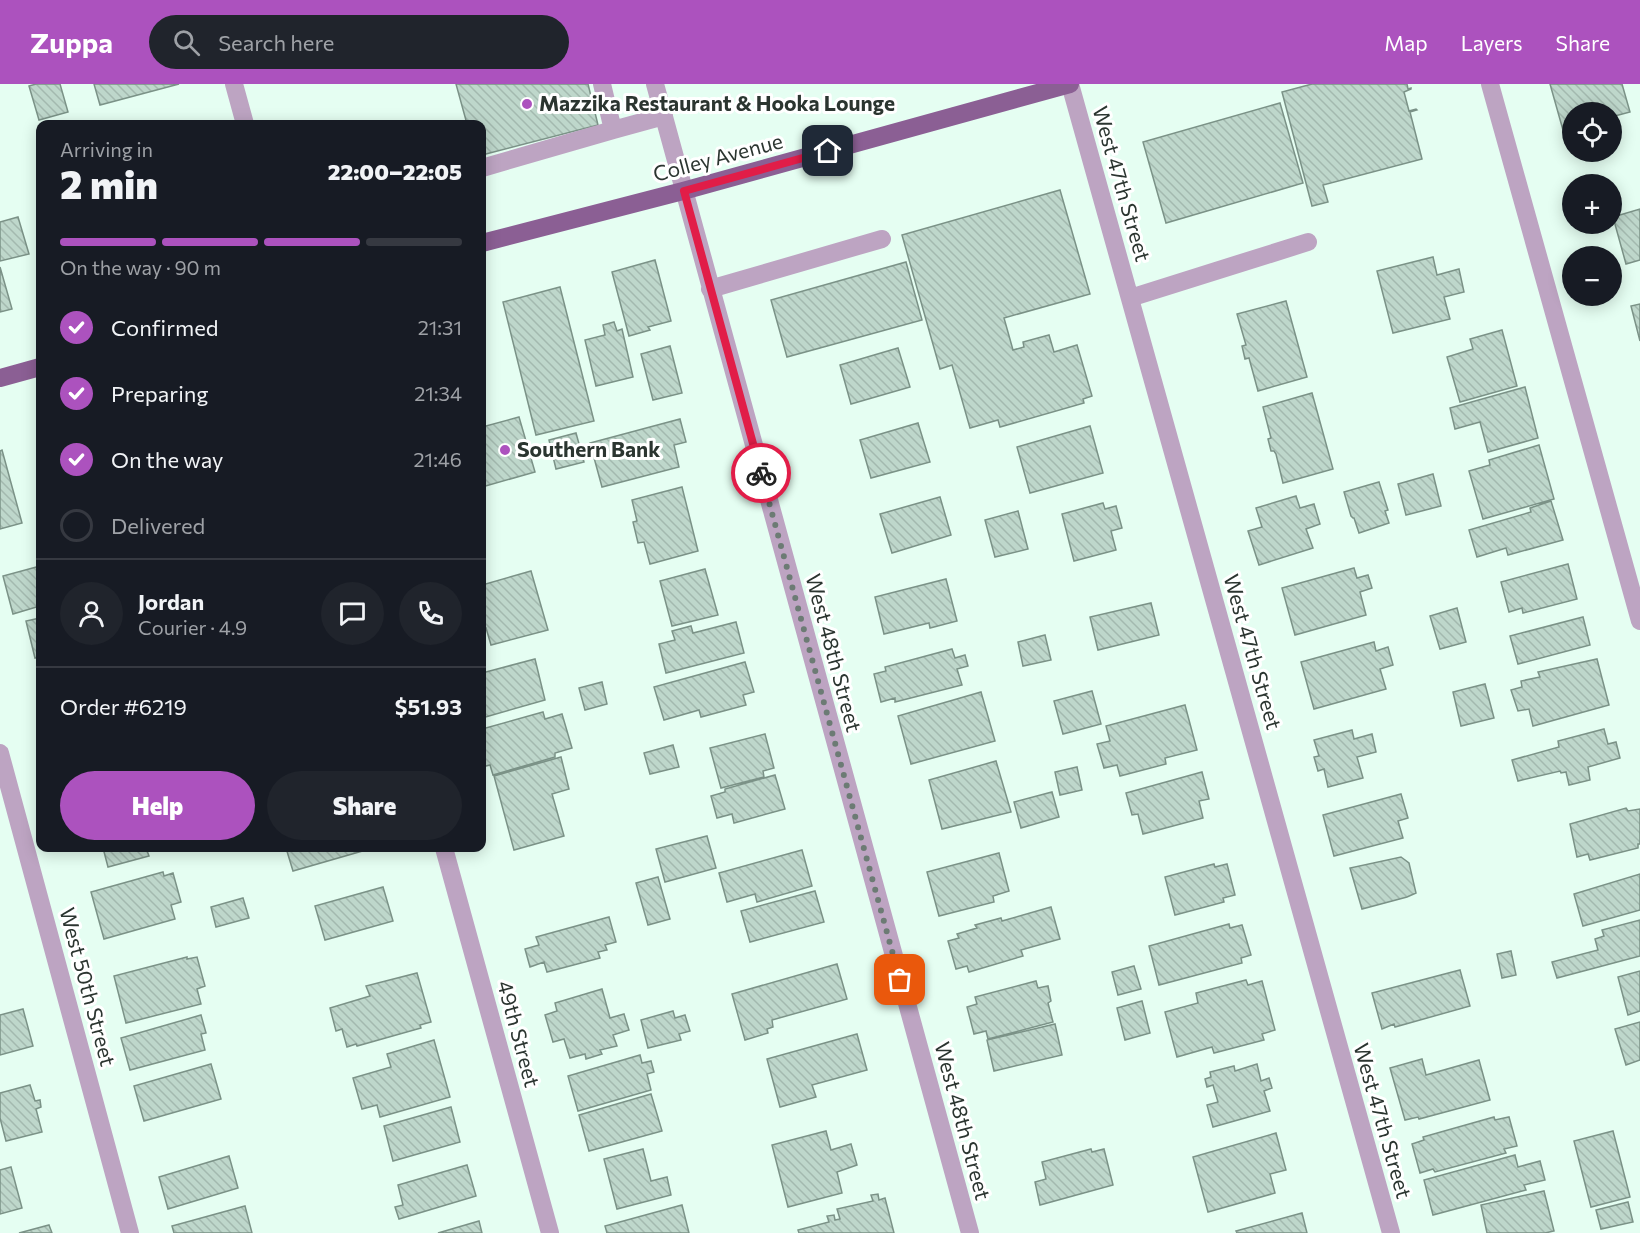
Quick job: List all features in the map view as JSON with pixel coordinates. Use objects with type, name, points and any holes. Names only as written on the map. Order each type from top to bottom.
[{"type":"main road","name":"Colley Avenue","points":[[486,242],[684,191],[1070,84]]},
{"type":"main road","points":[[0,378],[36,368]]},
{"type":"street","points":[[234,84],[244,120]]},
{"type":"street","points":[[602,84],[613,130]]},
{"type":"street","name":"West 48th Street","points":[[655,84],[970,1233]]},
{"type":"street","name":"West 47th Street","points":[[1070,84],[1390,1233]]},
{"type":"street","points":[[1490,84],[1640,621]]},
{"type":"street","points":[[486,167],[664,116]]},
{"type":"street","points":[[710,289],[882,239]]},
{"type":"street","points":[[1130,298],[1308,242]]},
{"type":"street","name":"West 50th Street","points":[[0,753],[130,1233]]},
{"type":"street","name":"49th Street","points":[[445,852],[550,1233]]},
{"type":"building","points":[[60,84],[68,112],[39,120],[29,86]]},
{"type":"building","points":[[94,84],[179,84],[100,105]]},
{"type":"building","name":"Mazzika Restaurant & Hooka Lounge","points":[[456,84],[588,84],[598,125],[486,154],[486,120],[466,120]]},
{"type":"building","points":[[1312,84],[1407,84],[1408,89],[1411,88],[1404,92],[1409,111],[1417,110],[1410,112],[1422,159],[1323,185],[1328,202],[1312,206],[1282,92]]},
{"type":"building","points":[[1550,84],[1622,84],[1630,112],[1622,114],[1622,102],[1562,102],[1562,126]]},
{"type":"building","points":[[1280,103],[1303,183],[1166,223],[1143,142]]},
{"type":"building","points":[[1060,190],[1090,294],[1004,318],[1013,350],[1024,347],[1023,342],[1049,335],[1054,352],[1077,345],[1092,396],[1083,399],[1084,403],[1000,427],[998,420],[970,428],[952,365],[940,369],[902,235]]},
{"type":"building","points":[[1640,209],[1640,260],[1626,264],[1618,234],[1622,234],[1622,214]]},
{"type":"building","points":[[18,217],[29,254],[0,261],[0,222]]},
{"type":"building","points":[[1433,257],[1437,275],[1459,269],[1464,292],[1444,297],[1450,319],[1393,333],[1377,271]]},
{"type":"building","points":[[655,260],[671,321],[648,327],[650,330],[629,336],[612,272]]},
{"type":"building","points":[[906,262],[922,320],[787,357],[771,300]]},
{"type":"building","points":[[0,267],[12,309],[0,312]]},
{"type":"building","points":[[560,287],[594,421],[536,435],[503,302]]},
{"type":"building","points":[[1286,301],[1307,377],[1258,391],[1249,358],[1245,359],[1242,346],[1246,345],[1237,314]]},
{"type":"building","points":[[1640,304],[1640,341],[1631,306]]},
{"type":"building","points":[[614,322],[617,331],[622,329],[633,377],[596,386],[585,340],[605,335],[603,325]]},
{"type":"building","points":[[1502,330],[1517,386],[1460,402],[1447,357],[1473,349],[1470,339]]},
{"type":"building","points":[[670,346],[682,393],[653,400],[641,354]]},
{"type":"building","points":[[898,348],[910,387],[851,404],[840,365]]},
{"type":"building","points":[[1525,387],[1538,438],[1488,452],[1480,422],[1455,429],[1450,408]]},
{"type":"building","points":[[1312,393],[1333,469],[1283,483],[1276,454],[1271,451],[1268,439],[1271,438],[1263,407]]},
{"type":"building","name":"Southern Bank","points":[[519,417],[535,472],[486,486],[486,426]]},
{"type":"building","points":[[680,419],[686,442],[674,445],[679,467],[602,487],[590,443]]},
{"type":"building","points":[[918,423],[930,462],[871,478],[860,440]]},
{"type":"building","points":[[1090,426],[1103,473],[1030,493],[1017,447]]},
{"type":"building","points":[[576,433],[584,462],[556,469],[549,440]]},
{"type":"building","points":[[1539,445],[1554,499],[1483,519],[1469,471],[1490,465],[1489,460]]},
{"type":"building","points":[[2,450],[22,523],[0,529],[0,451]]},
{"type":"building","points":[[1433,474],[1441,506],[1406,515],[1398,484]]},
{"type":"building","points":[[1379,482],[1388,510],[1385,511],[1389,523],[1359,533],[1344,492]]},
{"type":"building","points":[[682,487],[698,551],[650,564],[644,542],[638,543],[633,522],[637,521],[632,500]]},
{"type":"building","points":[[1296,496],[1300,508],[1314,504],[1320,524],[1306,529],[1313,548],[1259,565],[1248,531],[1262,527],[1256,508]]},
{"type":"building","points":[[940,497],[951,535],[892,553],[880,514]]},
{"type":"building","points":[[1551,501],[1563,540],[1508,555],[1506,548],[1477,557],[1469,530],[1531,512],[1530,508]]},
{"type":"building","points":[[1103,503],[1105,509],[1116,506],[1122,528],[1111,531],[1116,550],[1074,561],[1062,514]]},
{"type":"building","points":[[1018,511],[1028,549],[995,557],[985,520]]},
{"type":"building","points":[[1568,564],[1577,599],[1523,613],[1522,608],[1509,612],[1501,582]]},
{"type":"building","points":[[36,567],[36,607],[13,614],[3,576]]},
{"type":"building","points":[[1354,568],[1357,578],[1368,575],[1372,588],[1360,592],[1366,615],[1295,635],[1282,588]]},
{"type":"building","points":[[705,569],[718,615],[672,626],[660,581]]},
{"type":"building","points":[[531,571],[548,630],[491,645],[486,628],[486,584]]},
{"type":"building","points":[[946,579],[957,621],[930,628],[929,623],[884,634],[875,597]]},
{"type":"building","points":[[1151,603],[1159,635],[1098,650],[1090,617]]},
{"type":"building","points":[[1457,608],[1466,642],[1440,649],[1430,616]]},
{"type":"building","points":[[1583,617],[1590,645],[1518,664],[1510,636]]},
{"type":"building","points":[[36,619],[36,658],[35,658],[26,621]]},
{"type":"building","points":[[736,622],[744,653],[666,673],[659,644],[675,640],[672,631],[691,626],[693,633]]},
{"type":"building","points":[[1045,635],[1051,660],[1023,666],[1018,642]]},
{"type":"building","points":[[1374,642],[1376,651],[1388,647],[1393,665],[1380,669],[1386,689],[1314,709],[1301,662]]},
{"type":"building","points":[[952,649],[955,658],[965,655],[968,666],[957,669],[962,685],[895,702],[895,698],[881,702],[874,674],[886,671],[885,667]]},
{"type":"building","points":[[535,659],[545,700],[486,717],[486,672]]},
{"type":"building","points":[[1597,659],[1609,705],[1533,726],[1529,709],[1518,711],[1511,690],[1522,687],[1521,681],[1540,677],[1538,672]]},
{"type":"building","points":[[745,662],[754,692],[743,695],[746,705],[701,717],[699,710],[664,720],[654,687]]},
{"type":"building","points":[[602,682],[607,704],[585,710],[579,688]]},
{"type":"building","points":[[1485,684],[1494,718],[1461,726],[1453,692]]},
{"type":"building","points":[[1092,691],[1101,724],[1063,734],[1054,701]]},
{"type":"building","points":[[981,692],[995,741],[911,764],[898,716]]},
{"type":"building","points":[[1185,705],[1197,750],[1165,758],[1166,764],[1120,776],[1117,765],[1104,768],[1097,744],[1110,741],[1106,726]]},
{"type":"building","points":[[543,712],[545,719],[562,714],[572,748],[555,753],[555,757],[493,775],[490,765],[486,766],[486,728]]},
{"type":"building","points":[[1604,729],[1608,744],[1616,742],[1620,758],[1588,767],[1590,780],[1569,785],[1566,772],[1561,773],[1560,771],[1518,781],[1512,760],[1559,747],[1558,741]]},
{"type":"building","points":[[1352,730],[1354,739],[1372,734],[1376,752],[1357,757],[1363,778],[1328,787],[1324,769],[1318,771],[1314,757],[1319,756],[1314,740]]},
{"type":"building","points":[[765,734],[774,768],[763,771],[764,777],[721,788],[710,748]]},
{"type":"building","points":[[673,745],[679,767],[650,774],[644,753]]},
{"type":"building","points":[[561,757],[569,789],[552,794],[564,836],[514,850],[494,776]]},
{"type":"building","points":[[996,761],[1011,812],[942,829],[929,780]]},
{"type":"building","points":[[1077,767],[1082,790],[1060,795],[1055,772]]},
{"type":"building","points":[[1202,772],[1209,799],[1199,801],[1203,818],[1143,834],[1138,814],[1132,815],[1126,793]]},
{"type":"building","points":[[775,775],[785,809],[734,823],[732,814],[717,818],[711,796],[725,792],[725,789]]},
{"type":"building","points":[[1052,792],[1059,817],[1021,828],[1014,802]]},
{"type":"building","points":[[1401,794],[1408,818],[1398,821],[1403,838],[1334,856],[1323,815]]},
{"type":"building","points":[[1626,808],[1628,811],[1640,809],[1638,848],[1590,860],[1588,854],[1577,857],[1570,824]]},
{"type":"building","points":[[707,836],[716,868],[665,882],[656,849]]},
{"type":"building","points":[[802,850],[812,886],[757,902],[755,894],[727,902],[719,873]]},
{"type":"building","points":[[104,852],[148,852],[149,856],[108,867]]},
{"type":"building","points":[[287,852],[359,852],[293,871]]},
{"type":"building","points":[[999,853],[1009,891],[993,896],[994,902],[939,916],[927,872]]},
{"type":"building","points":[[1401,857],[1409,863],[1416,893],[1362,909],[1350,868]]},
{"type":"building","points":[[1214,864],[1215,867],[1227,864],[1235,895],[1223,898],[1224,902],[1175,915],[1165,877]]},
{"type":"building","points":[[163,872],[164,876],[173,873],[181,902],[171,905],[175,919],[104,939],[91,892]]},
{"type":"building","points":[[1640,874],[1640,910],[1583,926],[1574,894]]},
{"type":"building","points":[[658,877],[670,919],[648,925],[636,883]]},
{"type":"building","points":[[383,887],[393,921],[325,940],[315,906]]},
{"type":"building","points":[[815,891],[824,922],[750,942],[741,911]]},
{"type":"building","points":[[243,898],[249,918],[216,927],[211,907]]},
{"type":"building","points":[[1051,907],[1060,939],[1021,950],[1023,956],[969,972],[967,966],[956,969],[948,941],[959,938],[957,934],[977,928],[975,925],[1001,918],[1002,921]]},
{"type":"building","points":[[609,917],[616,942],[605,945],[607,950],[598,952],[600,958],[547,972],[544,962],[530,967],[525,949],[539,945],[536,937]]},
{"type":"building","points":[[1640,920],[1640,956],[1557,978],[1552,962],[1598,950],[1595,939],[1604,936],[1602,930]]},
{"type":"building","points":[[1229,924],[1230,928],[1242,925],[1251,955],[1241,958],[1242,963],[1159,985],[1149,946]]},
{"type":"building","points":[[1511,951],[1516,975],[1502,978],[1497,954]]},
{"type":"building","points":[[187,957],[187,959],[197,957],[205,986],[197,989],[201,1004],[126,1023],[114,976]]},
{"type":"building","points":[[837,964],[847,999],[772,1020],[773,1027],[767,1029],[768,1033],[745,1040],[732,994]]},
{"type":"building","points":[[1134,966],[1141,989],[1118,995],[1112,972]]},
{"type":"building","points":[[1460,970],[1470,1006],[1395,1027],[1394,1024],[1382,1029],[1372,993]]},
{"type":"building","points":[[1640,971],[1640,1011],[1628,1015],[1618,977]]},
{"type":"building","points":[[417,973],[431,1022],[420,1025],[421,1028],[347,1047],[342,1029],[336,1031],[330,1008],[370,996],[366,986]]},
{"type":"building","points":[[1246,980],[1248,985],[1262,981],[1275,1030],[1262,1034],[1264,1040],[1214,1053],[1212,1047],[1177,1057],[1165,1012],[1198,1003],[1196,993]]},
{"type":"building","points":[[1036,981],[1038,988],[1048,986],[1051,1001],[1048,1003],[1053,1022],[988,1039],[986,1031],[974,1034],[967,1007],[977,1004],[975,997]]},
{"type":"building","points":[[602,989],[610,1018],[624,1014],[629,1030],[613,1035],[617,1046],[600,1050],[602,1054],[586,1059],[585,1054],[570,1058],[564,1039],[553,1042],[545,1015],[557,1011],[555,1003]]},
{"type":"building","points":[[1142,1001],[1150,1033],[1125,1040],[1117,1008]]},
{"type":"building","points":[[23,1009],[33,1046],[0,1055],[0,1015]]},
{"type":"building","points":[[673,1011],[675,1018],[685,1015],[690,1031],[679,1034],[681,1040],[648,1048],[641,1020]]},
{"type":"building","points":[[201,1015],[206,1033],[201,1034],[205,1050],[130,1070],[121,1038]]},
{"type":"building","points":[[1640,1022],[1640,1060],[1626,1065],[1615,1029]]},
{"type":"building","points":[[1055,1024],[1062,1055],[994,1071],[987,1040]]},
{"type":"building","points":[[857,1034],[867,1070],[812,1085],[816,1097],[780,1107],[767,1059]]},
{"type":"building","points":[[434,1040],[450,1097],[380,1117],[377,1105],[362,1109],[353,1078],[391,1067],[387,1054]]},
{"type":"building","points":[[640,1055],[642,1063],[651,1061],[654,1072],[647,1074],[651,1090],[578,1111],[568,1076]]},
{"type":"building","points":[[1422,1059],[1426,1075],[1479,1060],[1490,1100],[1419,1119],[1418,1117],[1405,1120],[1390,1068]]},
{"type":"building","points":[[211,1064],[221,1099],[144,1121],[134,1086]]},
{"type":"building","points":[[1257,1064],[1261,1081],[1269,1078],[1272,1088],[1264,1091],[1270,1111],[1213,1127],[1207,1105],[1218,1102],[1213,1085],[1207,1087],[1205,1079],[1211,1077],[1210,1072],[1234,1066],[1235,1071]]},
{"type":"building","points":[[30,1085],[35,1101],[40,1100],[41,1107],[36,1109],[42,1132],[6,1141],[0,1118],[0,1093]]},
{"type":"building","points":[[651,1094],[662,1131],[589,1151],[579,1115]]},
{"type":"building","points":[[451,1107],[460,1142],[393,1161],[384,1126]]},
{"type":"building","points":[[1494,1117],[1495,1120],[1509,1117],[1517,1146],[1504,1149],[1506,1153],[1435,1172],[1433,1169],[1420,1173],[1412,1144],[1424,1140],[1423,1137]]},
{"type":"building","points":[[826,1131],[831,1150],[851,1144],[857,1165],[837,1172],[842,1193],[788,1207],[772,1145]]},
{"type":"building","points":[[1613,1131],[1630,1197],[1591,1207],[1574,1141]]},
{"type":"building","points":[[1276,1133],[1286,1170],[1270,1174],[1275,1193],[1208,1212],[1193,1157]]},
{"type":"building","points":[[643,1149],[651,1181],[667,1177],[671,1195],[617,1209],[604,1159]]},
{"type":"building","points":[[1091,1149],[1092,1152],[1104,1149],[1113,1185],[1040,1205],[1035,1182],[1046,1179],[1042,1162]]},
{"type":"building","points":[[1515,1155],[1518,1167],[1540,1161],[1545,1180],[1524,1185],[1526,1190],[1433,1215],[1424,1180]]},
{"type":"building","points":[[229,1156],[238,1188],[168,1209],[159,1177]]},
{"type":"building","points":[[467,1165],[476,1196],[399,1219],[395,1207],[403,1205],[398,1185]]},
{"type":"building","points":[[11,1167],[22,1208],[0,1214],[0,1170]]},
{"type":"building","points":[[1544,1191],[1554,1231],[1487,1233],[1481,1205]]},
{"type":"building","points":[[878,1194],[879,1200],[885,1198],[894,1233],[799,1233],[798,1230],[829,1222],[827,1216],[834,1215],[835,1220],[840,1219],[837,1209],[873,1201],[871,1195]]},
{"type":"building","points":[[1628,1202],[1633,1222],[1601,1229],[1596,1210]]},
{"type":"building","points":[[682,1205],[689,1233],[607,1233],[605,1226]]},
{"type":"building","points":[[245,1206],[252,1233],[174,1233],[172,1226]]},
{"type":"building","points":[[1302,1213],[1307,1233],[1237,1233],[1236,1231]]},
{"type":"building","points":[[479,1221],[482,1233],[438,1233]]},
{"type":"building","points":[[49,1225],[52,1233],[19,1233]]},
{"type":"way so far","points":[[761,473],[900,980]]},
{"type":"place","name":"Mazzika Restaurant & Hooka Lounge","points":[[527,104]]},
{"type":"place","name":"Southern Bank","points":[[505,450]]},
{"type":"route","points":[[761,473],[684,191],[828,151]]}]
